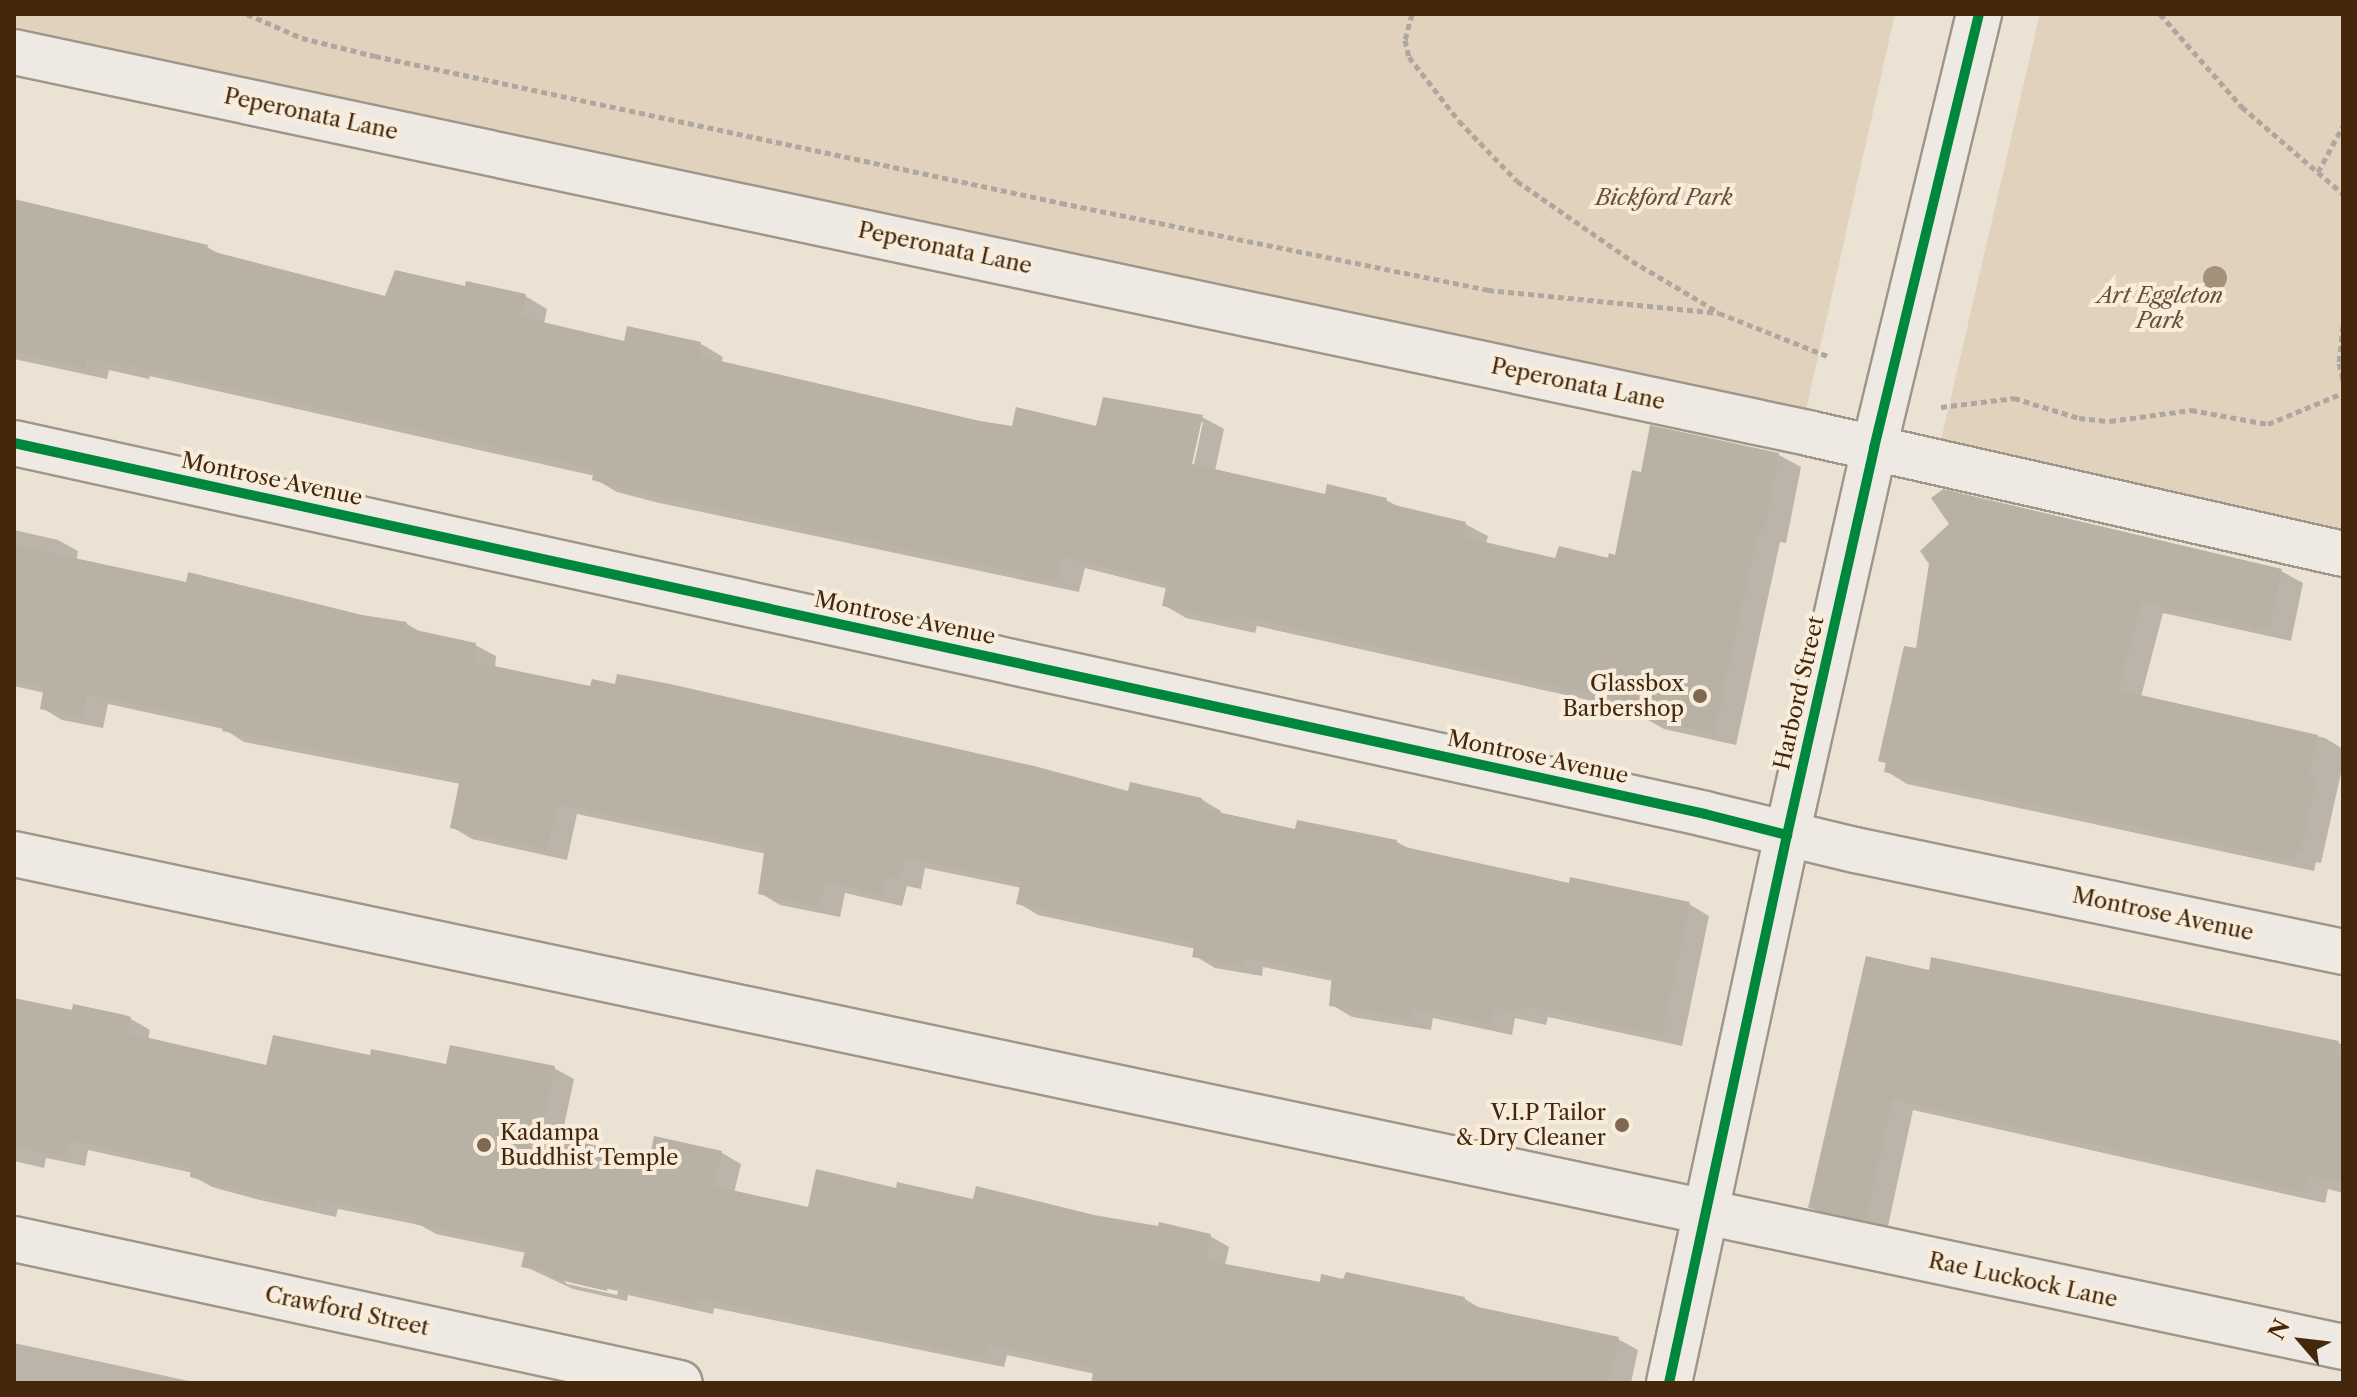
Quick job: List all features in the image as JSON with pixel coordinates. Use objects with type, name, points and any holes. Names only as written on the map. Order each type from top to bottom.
[{"type":"street","name":"Harbord Street","points":[[1669,1383],[1704,1210],[1874,448],[1979,14]]},
{"type":"street","name":"Peperonata Lane","points":[[14,52],[954,249],[1874,448],[2343,554]]},
{"type":"street","name":"Montrose Avenue","points":[[14,443],[1705,814],[1787,835],[2343,952]]},
{"type":"street","name":"Rae Luckock Lane","points":[[14,854],[2343,1347]]},
{"type":"street","name":"Crawford Street","points":[[14,1239],[680,1383]]},
{"type":"path","points":[[247,14],[302,38],[375,56],[1442,281],[1488,290],[1719,313]]},
{"type":"path","points":[[1412,14],[1405,40],[1409,57],[1459,121],[1517,181],[1632,261],[1719,313],[1830,357]]},
{"type":"path","points":[[2160,14],[2242,107],[2343,194]]},
{"type":"path","points":[[2318,172],[2343,126]]},
{"type":"path","points":[[2343,326],[2339,363],[2343,381]]},
{"type":"path","points":[[1941,407],[2014,398],[2079,418],[2110,421],[2191,410],[2268,424],[2343,393]]},
{"type":"green space","name":"Bickford Park","points":[[14,14],[1895,14],[1804,419],[14,27]]},
{"type":"green space","name":"Art Eggleton Park","points":[[2040,14],[2343,14],[2343,534],[1939,449]]},
{"type":"building","points":[[14,199],[208,245],[207,250],[385,296],[395,270],[465,286],[466,281],[526,294],[521,317],[624,341],[627,326],[701,342],[699,356],[980,421],[1012,426],[1016,407],[1096,426],[1103,397],[1203,415],[1192,464],[1325,494],[1327,484],[1387,498],[1386,503],[1466,522],[1463,537],[1555,558],[1559,546],[1608,558],[1609,553],[1615,555],[1632,470],[1641,472],[1650,425],[1779,453],[1764,532],[1758,531],[1714,734],[1639,717],[1642,705],[1235,615],[1233,622],[1162,606],[1167,583],[1063,557],[1057,581],[631,490],[592,480],[594,469],[128,365],[127,368],[87,358],[85,368],[14,352]]},
{"type":"building","points":[[1943,489],[2282,569],[2269,630],[2142,602],[2118,690],[2318,735],[2308,778],[2316,780],[2300,853],[2294,851],[2293,861],[1884,772],[1886,763],[1878,761],[1904,646],[1916,648],[1929,564],[1920,551],[1949,524],[1931,498]]},
{"type":"building","points":[[14,545],[186,582],[188,572],[362,615],[407,622],[406,628],[476,643],[475,662],[590,686],[592,679],[615,684],[617,674],[670,684],[1034,766],[1128,791],[1130,782],[1202,798],[1200,808],[1295,829],[1297,820],[1397,840],[1396,845],[1569,883],[1570,877],[1690,902],[1662,1035],[1527,1006],[1526,1015],[1495,1008],[1491,1025],[1413,1008],[1410,1019],[1329,1006],[1332,975],[1243,957],[1242,966],[1192,957],[1195,943],[1016,904],[1021,882],[905,858],[900,879],[886,876],[882,895],[825,882],[819,907],[758,894],[765,847],[557,804],[547,849],[450,828],[460,778],[222,731],[224,723],[87,694],[83,717],[40,709],[44,687],[14,680]]},
{"type":"building","points":[[1866,956],[1929,970],[1931,957],[2339,1041],[2336,1054],[2343,1055],[2343,1181],[2307,1176],[2303,1192],[1892,1099],[1866,1220],[1808,1208]]},
{"type":"building","points":[[14,998],[72,1010],[73,1004],[125,1015],[131,1017],[128,1033],[266,1065],[273,1035],[370,1055],[371,1049],[446,1064],[450,1045],[555,1066],[541,1134],[650,1157],[654,1136],[722,1151],[714,1186],[808,1207],[816,1169],[896,1188],[897,1182],[973,1199],[976,1186],[1094,1215],[1158,1226],[1159,1222],[1211,1234],[1205,1260],[1320,1282],[1321,1274],[1343,1279],[1346,1272],[1465,1297],[1464,1304],[1619,1337],[1609,1383],[1091,1383],[1094,1368],[988,1345],[985,1358],[695,1298],[694,1304],[608,1286],[607,1291],[551,1278],[553,1273],[521,1267],[526,1247],[414,1224],[415,1218],[318,1199],[317,1207],[239,1190],[190,1177],[191,1168],[185,1166],[69,1140],[65,1157],[14,1146]]},
{"type":"cycle path","points":[[1669,1383],[1874,448],[1979,14]]},
{"type":"cycle path","points":[[14,443],[1705,814],[1787,835]]},
{"type":"place","name":"Glassbox Barbershop","points":[[1700,696]]},
{"type":"place","name":"V.I.P Tailor & Dry Cleaner","points":[[1622,1125]]},
{"type":"place","name":"Kadampa Buddhist Temple","points":[[484,1145]]}]
